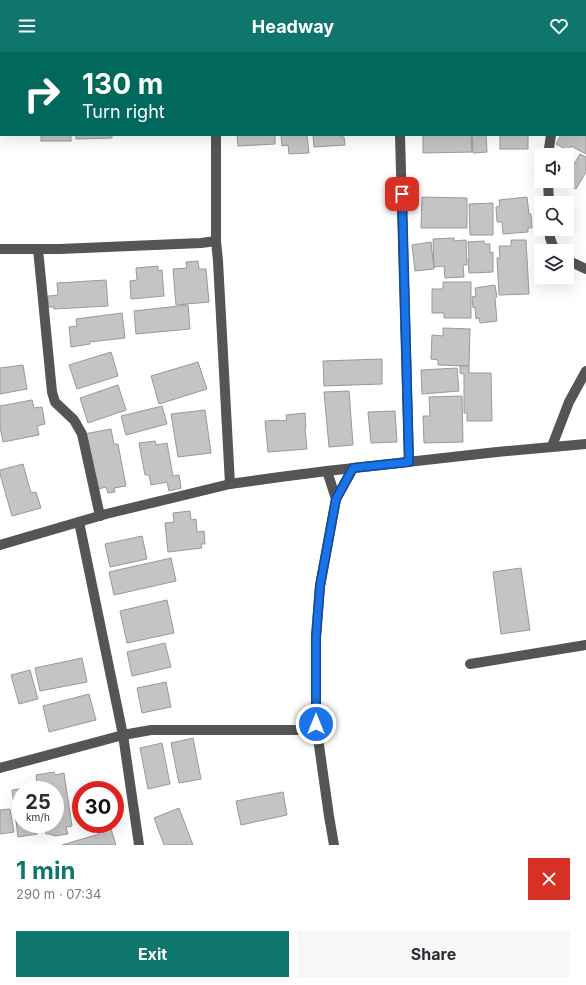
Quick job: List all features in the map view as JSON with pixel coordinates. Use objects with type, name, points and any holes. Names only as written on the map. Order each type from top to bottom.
[{"type":"street","points":[[216,136],[216,241],[230,484]]},
{"type":"street","points":[[400,136],[409,462]]},
{"type":"street","points":[[549,148],[551,136]]},
{"type":"street","points":[[0,249],[201,243],[216,241]]},
{"type":"street","points":[[38,249],[52,392],[55,402],[74,420],[82,434],[100,516]]},
{"type":"street","points":[[574,263],[586,269]]},
{"type":"street","points":[[552,446],[569,402],[586,371]]},
{"type":"street","points":[[0,545],[100,516],[230,484],[353,468],[552,446],[586,444]]},
{"type":"street","points":[[334,845],[316,730],[316,637],[320,586],[336,499],[353,468]]},
{"type":"street","points":[[327,471],[336,499]]},
{"type":"street","points":[[79,522],[123,735],[139,845]]},
{"type":"street","points":[[470,664],[586,645]]},
{"type":"street","points":[[0,768],[123,735],[151,730],[316,730]]},
{"type":"building","points":[[41,136],[71,136],[71,141],[41,141]]},
{"type":"building","points":[[76,136],[112,136],[112,138],[76,139]]},
{"type":"building","points":[[237,136],[275,136],[275,144],[238,146]]},
{"type":"building","points":[[281,136],[307,136],[309,153],[289,154],[288,145],[282,146]]},
{"type":"building","points":[[313,136],[344,137],[345,145],[314,147]]},
{"type":"building","points":[[423,136],[471,136],[472,152],[423,153]]},
{"type":"building","points":[[472,136],[486,136],[487,152],[473,153]]},
{"type":"building","points":[[500,136],[528,136],[528,149],[500,149]]},
{"type":"building","points":[[560,136],[586,136],[586,154],[571,146],[570,148],[563,148],[556,144]]},
{"type":"building","points":[[580,154],[586,157],[586,172],[576,189],[574,188],[574,164]]},
{"type":"building","points":[[422,197],[467,198],[467,228],[421,228]]},
{"type":"building","points":[[527,197],[529,214],[531,214],[532,228],[528,228],[528,232],[503,234],[502,222],[497,222],[496,207],[500,206],[499,200]]},
{"type":"building","points":[[493,203],[493,235],[470,235],[469,204]]},
{"type":"building","points":[[454,238],[454,241],[466,240],[467,265],[463,265],[464,277],[445,278],[444,266],[434,267],[433,239]]},
{"type":"building","points":[[511,240],[526,240],[529,294],[499,295],[497,258],[500,258],[499,246],[511,246]]},
{"type":"building","points":[[484,241],[484,244],[490,244],[490,253],[493,252],[493,272],[469,273],[468,242]]},
{"type":"building","points":[[431,242],[434,269],[415,271],[412,245]]},
{"type":"building","points":[[198,261],[199,269],[206,269],[209,302],[176,305],[173,269],[187,268],[186,262]]},
{"type":"building","points":[[158,266],[158,271],[162,270],[164,296],[131,299],[130,281],[137,280],[136,268]]},
{"type":"building","points":[[106,280],[108,306],[54,309],[54,307],[48,307],[48,296],[58,295],[57,283]]},
{"type":"building","points":[[443,282],[471,282],[471,318],[444,318],[444,313],[432,313],[432,289],[443,289]]},
{"type":"building","points":[[495,285],[497,297],[495,298],[497,321],[480,323],[479,318],[476,319],[475,307],[473,308],[472,297],[476,296],[475,288]]},
{"type":"building","points":[[188,305],[190,329],[136,334],[134,311]]},
{"type":"building","points":[[122,313],[125,338],[90,342],[90,344],[71,347],[69,327],[77,326],[76,319]]},
{"type":"building","points":[[443,328],[470,329],[469,366],[438,365],[438,360],[431,359],[432,335],[443,336]]},
{"type":"building","points":[[111,352],[118,376],[77,389],[69,365]]},
{"type":"building","points":[[382,359],[382,384],[324,386],[323,361]]},
{"type":"building","points":[[198,362],[207,389],[159,404],[151,376]]},
{"type":"building","points":[[23,365],[27,389],[0,394],[0,368]]},
{"type":"building","points":[[460,366],[469,366],[469,373],[491,373],[492,421],[467,421],[467,413],[464,413],[464,374],[460,373]]},
{"type":"building","points":[[457,368],[459,391],[422,394],[421,370]]},
{"type":"building","points":[[118,385],[126,410],[88,423],[80,398]]},
{"type":"building","points":[[349,391],[353,445],[329,447],[324,392]]},
{"type":"building","points":[[462,396],[463,442],[424,443],[423,416],[430,416],[429,397]]},
{"type":"building","points":[[32,400],[34,408],[42,407],[45,424],[37,426],[39,435],[3,442],[0,427],[0,406]]},
{"type":"building","points":[[162,406],[167,424],[126,435],[121,416]]},
{"type":"building","points":[[205,410],[211,453],[178,457],[171,414]]},
{"type":"building","points":[[395,411],[397,442],[371,443],[368,412]]},
{"type":"building","points":[[305,413],[307,449],[268,452],[265,421],[287,420],[286,415]]},
{"type":"building","points":[[111,429],[114,444],[118,444],[126,486],[114,488],[115,492],[108,493],[106,487],[98,489],[84,434]]},
{"type":"building","points":[[155,441],[156,445],[167,443],[173,476],[179,475],[181,488],[169,491],[167,482],[151,485],[149,475],[145,475],[139,443]]},
{"type":"building","points":[[23,464],[31,493],[36,492],[41,508],[12,516],[0,470]]},
{"type":"building","points":[[190,511],[191,520],[196,519],[197,532],[204,531],[205,544],[201,544],[202,548],[168,552],[165,523],[174,522],[173,513]]},
{"type":"building","points":[[142,536],[147,559],[110,567],[105,544]]},
{"type":"building","points":[[171,558],[176,581],[114,595],[109,572]]},
{"type":"building","points":[[521,568],[530,630],[501,634],[493,572]]},
{"type":"building","points":[[167,600],[174,633],[127,643],[120,611]]},
{"type":"building","points":[[165,643],[171,667],[132,676],[127,652]]},
{"type":"building","points":[[82,658],[87,682],[40,691],[35,668]]},
{"type":"building","points":[[30,670],[38,699],[19,704],[11,675]]},
{"type":"building","points":[[166,682],[171,707],[142,713],[137,688]]},
{"type":"building","points":[[89,694],[96,720],[49,732],[43,706]]},
{"type":"building","points":[[193,738],[201,779],[179,783],[171,743]]},
{"type":"building","points":[[162,743],[170,784],[148,789],[140,748]]},
{"type":"building","points":[[54,772],[55,775],[64,773],[72,826],[66,827],[68,834],[54,836],[46,833],[64,833],[64,781],[37,781],[36,775]]},
{"type":"building","points":[[283,792],[287,815],[241,825],[236,801]]},
{"type":"building","points":[[179,808],[193,845],[164,845],[154,818]]},
{"type":"building","points":[[10,809],[12,832],[0,834],[0,810]]},
{"type":"building","points":[[17,833],[37,833],[37,834],[18,837]]},
{"type":"building","points":[[98,833],[112,833],[116,845],[62,845],[99,834]]},
{"type":"route","points":[[316,724],[316,637],[320,586],[336,499],[353,468],[409,462],[402,194]]}]
